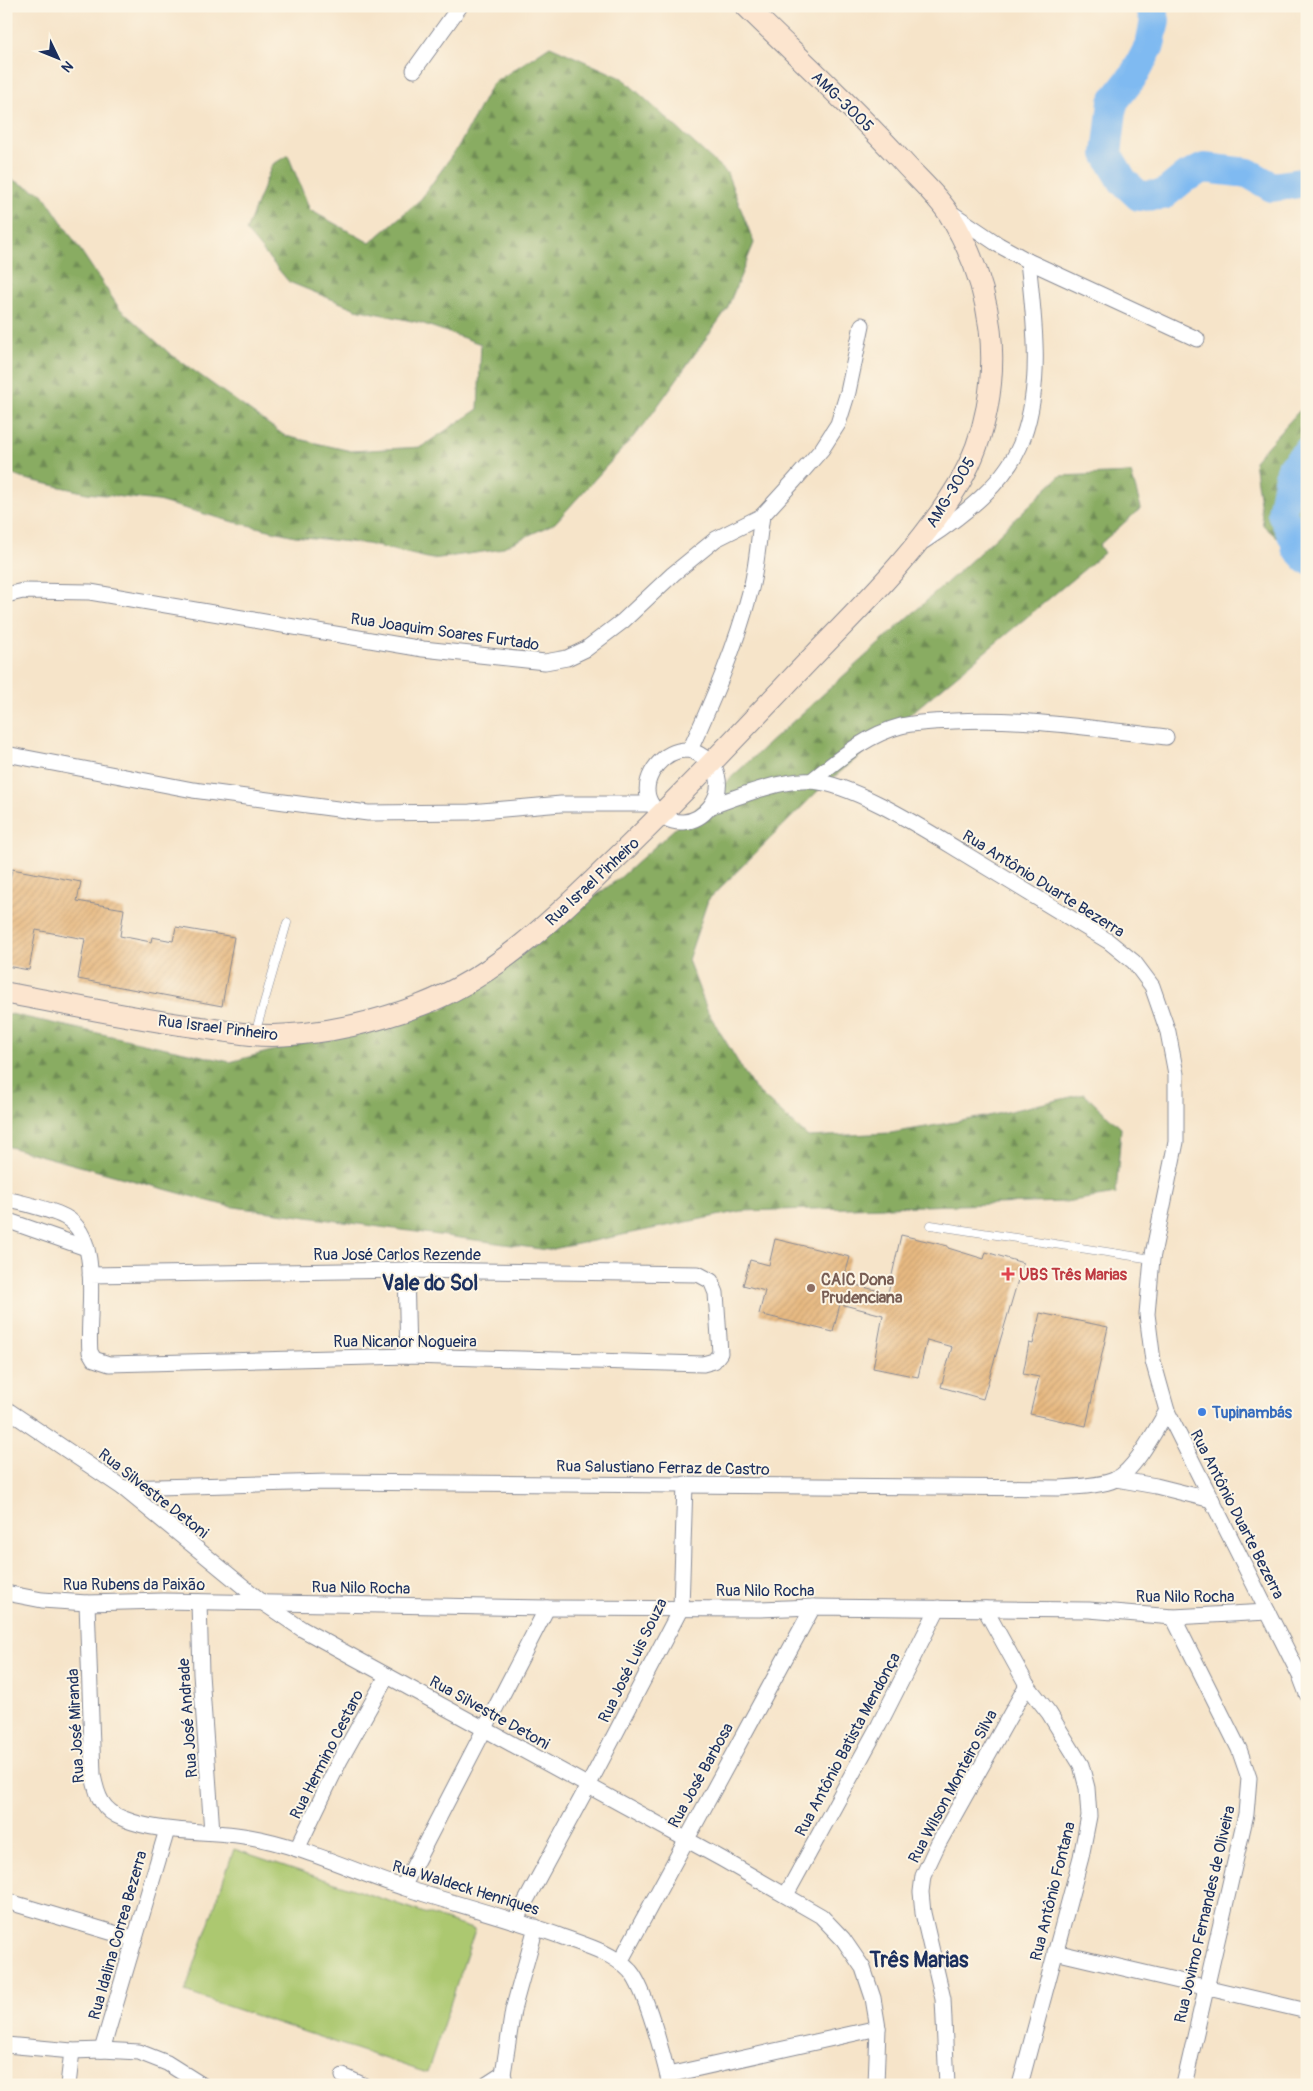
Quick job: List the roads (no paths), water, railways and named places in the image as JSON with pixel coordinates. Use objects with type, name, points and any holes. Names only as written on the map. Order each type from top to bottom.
[{"type":"main road","name":"AMG-3005","points":[[656,810],[711,764],[918,544],[961,480],[977,446],[989,398],[992,365],[990,329],[984,297],[968,251],[947,210],[880,138],[746,6]]},
{"type":"main road","name":"Rua Israel Pinheiro","points":[[6,993],[178,1025],[255,1034],[283,1036],[331,1030],[422,1004],[449,992],[489,969],[567,906],[656,810]]},
{"type":"street","points":[[414,70],[460,6]]},
{"type":"street","points":[[947,210],[999,245],[1028,261],[1197,339]]},
{"type":"street","points":[[918,544],[951,524],[979,500],[1011,462],[1023,439],[1033,394],[1035,343],[1028,261]]},
{"type":"street","name":"Rua Joaquim Soares Furtado","points":[[6,595],[23,592],[90,592],[423,649],[545,662],[567,658],[586,649],[623,621],[673,574],[716,539],[762,516],[822,449],[838,424],[848,392],[862,324]]},
{"type":"street","points":[[690,750],[736,640],[751,590],[762,516]]},
{"type":"street","points":[[811,781],[854,747],[877,735],[901,726],[933,722],[983,719],[1053,723],[1166,737]]},
{"type":"street","points":[[656,810],[647,797],[647,786],[654,769],[671,754],[690,750],[701,754],[711,764],[719,783],[717,795],[712,806]]},
{"type":"street","points":[[6,754],[57,762],[193,790],[368,813],[470,812],[560,804],[656,810]]},
{"type":"street","name":"Rua Antônio Duarte Bezerra","points":[[656,810],[681,822],[693,820],[704,815],[712,806],[752,791],[811,781],[840,787],[916,825],[1108,941],[1134,962],[1152,986],[1168,1032],[1176,1074],[1176,1142],[1152,1259],[1147,1314],[1153,1361],[1167,1411],[1301,1678],[1307,1694]]},
{"type":"street","points":[[6,1198],[65,1217],[75,1224],[81,1232],[86,1248],[90,1275]]},
{"type":"street","points":[[6,1220],[86,1248]]},
{"type":"street","points":[[406,1270],[408,1356]]},
{"type":"street","name":"Rua José Carlos Rezende","points":[[90,1275],[406,1270],[690,1274],[704,1276],[714,1285],[720,1353]]},
{"type":"street","name":"Rua Nicanor Nogueira","points":[[90,1275],[90,1352],[94,1359],[109,1364],[408,1356],[703,1364],[714,1361],[720,1353]]},
{"type":"street","name":"Rua Silvestre Detoni","points":[[6,1409],[123,1488],[262,1602],[302,1628],[821,1916],[843,1939],[863,1968],[873,1998],[878,2028],[876,2085]]},
{"type":"street","points":[[1116,1479],[1130,1467],[1145,1448],[1167,1411]]},
{"type":"street","points":[[1116,1479],[1212,1500]]},
{"type":"street","name":"Rua Salustiano Ferraz de Castro","points":[[123,1488],[327,1482],[1058,1488],[1084,1486],[1116,1479]]},
{"type":"street","name":"Rua José Luis Souza","points":[[515,1921],[681,1608],[685,1484]]},
{"type":"street","name":"Rua Rubens da Paixão","points":[[6,1593],[42,1600],[87,1603],[262,1602]]},
{"type":"street","name":"Rua José Andrade","points":[[199,1602],[201,1674],[212,1832]]},
{"type":"street","name":"Rua Nilo Rocha","points":[[262,1602],[547,1608],[813,1607],[1089,1610],[1173,1617],[1268,1612]]},
{"type":"street","name":"Rua José Miranda","points":[[87,1603],[93,1775],[97,1794],[102,1803],[113,1813],[124,1819],[167,1830]]},
{"type":"street","name":"Rua José Barbosa","points":[[620,1962],[684,1840],[813,1607]]},
{"type":"street","points":[[403,1887],[547,1608]]},
{"type":"street","name":"Rua Antônio Batista Mendonça","points":[[786,1895],[879,1725],[938,1608]]},
{"type":"street","name":"Rua Antônio Fontana","points":[[986,1610],[1027,1685],[1049,1713],[1081,1765],[1087,1788],[1088,1816],[1082,1849],[1020,2085]]},
{"type":"street","name":"Rua Jovimo Fernandes de Oliveira","points":[[1173,1617],[1239,1748],[1249,1778],[1246,1814],[1184,2085]]},
{"type":"street","name":"Rua Hermino Cestaro","points":[[297,1850],[340,1760],[387,1676]]},
{"type":"street","name":"Rua Wilson Monteiro Silva","points":[[947,2085],[944,1999],[923,1913],[921,1892],[923,1876],[938,1844],[1027,1685]]},
{"type":"street","name":"Rua Waldeck Henriques","points":[[167,1830],[212,1832],[252,1837],[297,1850],[403,1887],[515,1921],[604,1952],[620,1962],[631,1973],[641,1989],[669,2080]]},
{"type":"street","name":"Rua Idalina Correa Bezerra","points":[[102,2050],[167,1830]]},
{"type":"street","points":[[6,1899],[16,1904],[134,1939]]},
{"type":"street","points":[[486,2085],[504,2080],[513,2010],[536,1928]]},
{"type":"street","points":[[1055,1952],[1205,1989],[1307,2011]]},
{"type":"street","points":[[669,2080],[878,2028]]},
{"type":"street","points":[[6,2045],[72,2051],[139,2052],[167,2062],[202,2085]]},
{"type":"street","points":[[68,2085],[72,2051]]},
{"type":"street","points":[[343,2076],[363,2085]]},
{"type":"lane","points":[[255,1034],[287,923]]},
{"type":"lane","points":[[931,1225],[1152,1259]]},
{"type":"waterway","points":[[1150,6],[1155,20],[1150,45],[1134,75],[1113,102],[1107,154],[1123,181],[1139,196],[1163,195],[1184,178],[1204,168],[1248,173],[1272,187],[1307,182]]},
{"type":"waterway","points":[[1307,452],[1290,470],[1282,513],[1298,547],[1296,547],[1307,559]]},
{"type":"place","name":"UBS Três Marias","points":[[1008,1274]]},
{"type":"place","name":"CAIC Dona Prudenciana","points":[[811,1288]]},
{"type":"place","name":"Tupinambás","points":[[1202,1412]]},
{"type":"district","name":"Vale do Sol","points":[[430,1283]]},
{"type":"district","name":"Três Marias","points":[[919,1960]]}]
